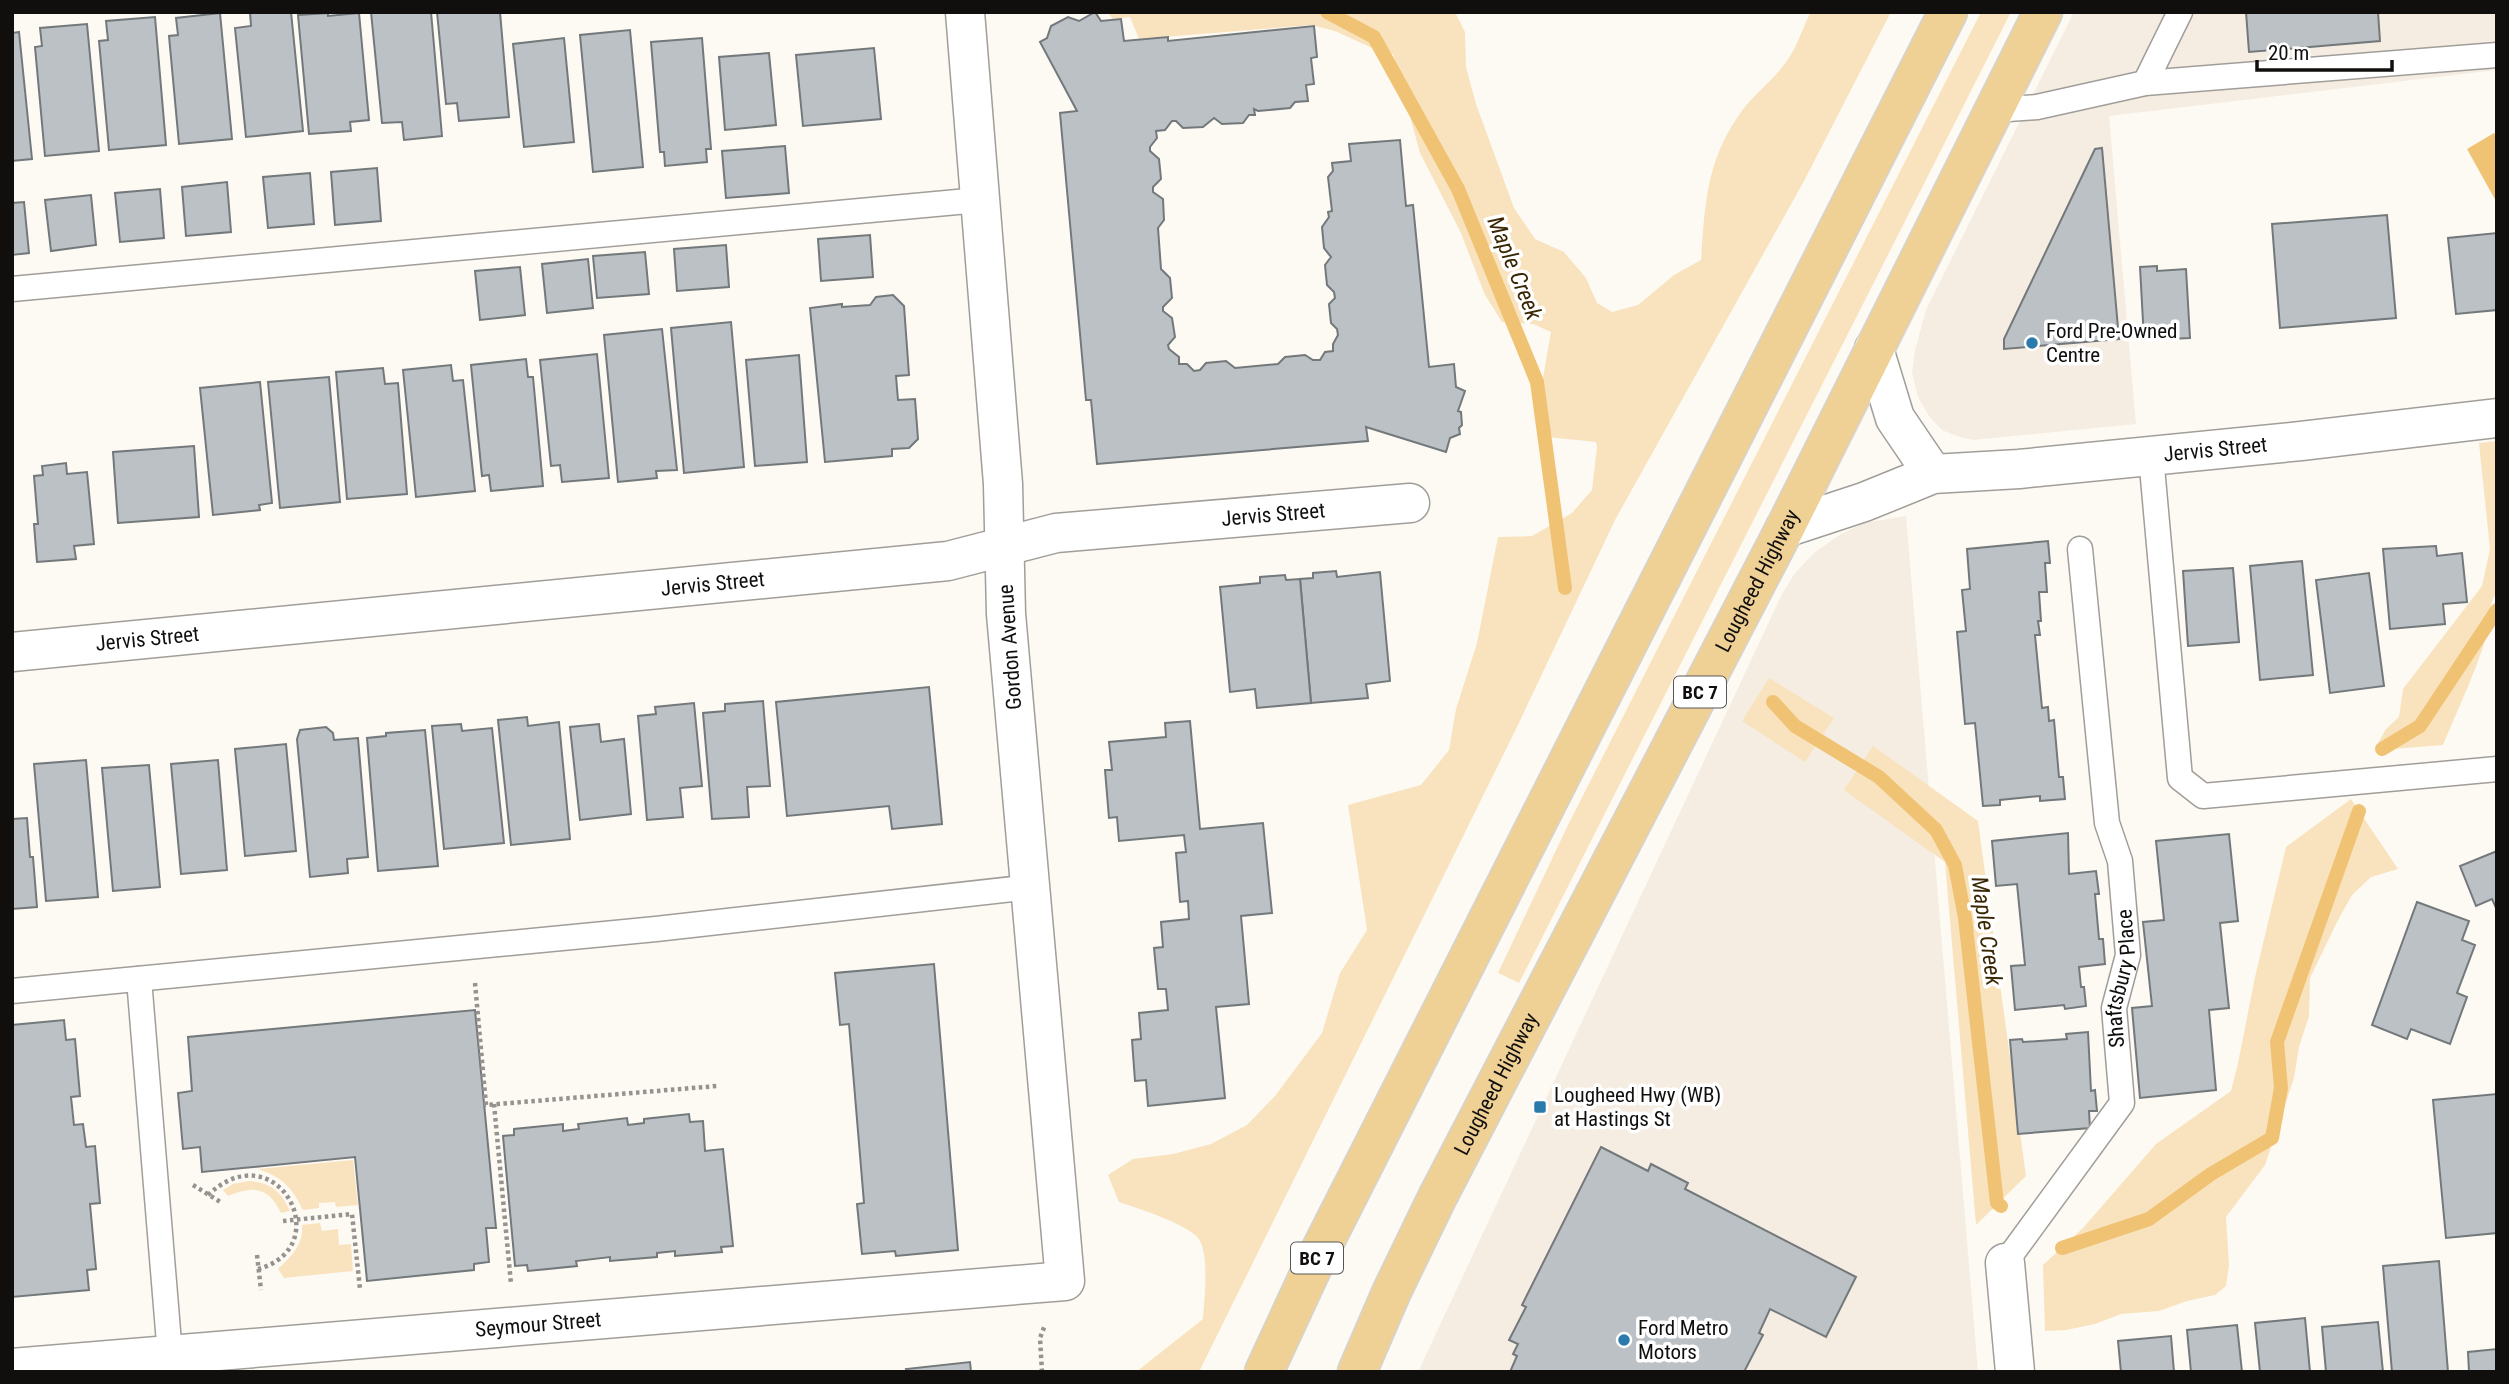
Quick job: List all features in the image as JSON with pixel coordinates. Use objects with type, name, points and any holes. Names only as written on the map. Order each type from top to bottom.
[{"type":"main road","name":"BC 7","points":[[1264,1372],[1320,1251],[1948,12]]},
{"type":"main road","name":"Lougheed Highway","points":[[1357,1372],[1437,1198],[1785,528],[2043,12]]},
{"type":"street","name":"Gordon Avenue","points":[[965,12],[1003,484],[1006,614],[1065,1281]]},
{"type":"street","points":[[1874,349],[1895,418],[1933,474]]},
{"type":"street","name":"Jervis Street","points":[[1785,528],[1864,502],[1933,474],[2151,456],[2497,418]]},
{"type":"street","name":"Jervis Street","points":[[12,652],[948,561],[1056,533],[1410,503]]},
{"type":"street","name":"Shaftsbury Place","points":[[2005,1263],[2015,1372]]},
{"type":"street","name":"Seymour Street","points":[[12,1368],[1065,1281]]},
{"type":"lane","points":[[2145,83],[2180,12]]},
{"type":"lane","points":[[1994,110],[2037,107],[2145,83],[2497,55]]},
{"type":"lane","points":[[12,289],[979,200]]},
{"type":"lane","points":[[2151,456],[2180,778],[2203,796],[2497,769]]},
{"type":"lane","name":"Shaftsbury Place","points":[[2005,1263],[2122,1102],[2114,1007],[2128,955],[2120,861],[2107,823],[2080,549]]},
{"type":"lane","points":[[12,991],[471,947],[1031,887]]},
{"type":"lane","points":[[139,979],[170,1355]]},
{"type":"path","points":[[471,947],[486,1105],[717,1086]]},
{"type":"path","points":[[494,1104],[512,1289]]},
{"type":"path","points":[[208,1195],[216,1187],[235,1178],[256,1175],[275,1181],[287,1193],[296,1209],[296,1234],[289,1248],[277,1260],[258,1269]]},
{"type":"path","points":[[187,1181],[222,1203]]},
{"type":"path","points":[[283,1221],[352,1214],[360,1289]]},
{"type":"path","points":[[257,1255],[261,1290]]},
{"type":"shaded area","points":[[1107,12],[1455,12],[1465,32],[1466,67],[1476,104],[1514,208],[1535,239],[1564,252],[1586,278],[1597,303],[1612,312],[1638,305],[1674,275],[1701,260],[1710,180],[1722,144],[1744,108],[1785,63],[1811,12],[1891,12],[1804,181],[1615,520],[1516,729],[1199,1372],[1136,1372],[1203,1319],[1204,1254],[1198,1238],[1184,1227],[1119,1202],[1108,1175],[1133,1159],[1173,1154],[1211,1144],[1247,1125],[1275,1096],[1322,1033],[1340,973],[1367,930],[1348,805],[1421,785],[1449,750],[1456,709],[1477,643],[1498,537],[1532,536],[1572,513],[1592,490],[1597,447],[1596,442],[1548,437],[1540,395],[1551,332],[1533,324],[1502,322],[1485,295],[1460,231],[1420,153],[1393,54],[1383,53],[1335,31],[1311,25],[1139,39],[1130,17],[1113,19]]},
{"type":"shaded area","points":[[1981,12],[2011,12],[1519,983],[1498,973],[1568,825]]},
{"type":"shaded area","points":[[2074,12],[2497,12],[2497,70],[2109,116],[2136,424],[1973,440],[1957,436],[1942,430],[1929,416],[1918,397],[1912,373],[1926,310]]},
{"type":"shaded area","points":[[2494,133],[2497,137],[2497,203],[2467,149]]},
{"type":"shaded area","points":[[2497,441],[2497,592],[2492,601],[2487,634],[2478,662],[2443,745],[2380,750],[2377,745],[2386,729],[2399,717],[2403,689],[2482,586],[2490,549],[2479,443]]},
{"type":"shaded area","points":[[1906,516],[1978,1372],[1418,1372],[1782,594],[1795,573],[1815,552],[1841,534],[1864,523]]},
{"type":"shaded area","points":[[1769,678],[1834,718],[1805,762],[1742,721]]},
{"type":"shaded area","points":[[1873,746],[1978,821],[2026,1176],[1976,1225],[1945,862],[1844,790]]},
{"type":"shaded area","points":[[2351,799],[2398,869],[2371,877],[2352,895],[2310,978],[2309,1016],[2299,1047],[2294,1078],[2265,1165],[2226,1217],[2229,1265],[2226,1286],[2215,1295],[2159,1311],[2121,1314],[2095,1324],[2045,1331],[2043,1265],[2083,1228],[2156,1144],[2231,1091],[2286,847]]},
{"type":"shaded area","points":[[353,1160],[358,1205],[336,1207],[335,1202],[319,1203],[319,1208],[303,1210],[285,1184],[258,1169]]},
{"type":"shaded area","points":[[248,1181],[263,1183],[274,1189],[290,1211],[281,1213],[271,1198],[259,1191],[245,1191],[228,1196],[223,1190],[233,1184]]},
{"type":"shaded area","points":[[320,1223],[322,1231],[338,1229],[339,1245],[351,1244],[353,1271],[284,1278],[278,1269],[299,1244],[302,1225]]},
{"type":"building","points":[[250,12],[291,12],[303,131],[246,137],[235,28],[251,26]]},
{"type":"building","points":[[371,12],[431,12],[442,136],[404,140],[402,122],[382,123]]},
{"type":"building","points":[[437,12],[500,12],[509,117],[459,121],[457,103],[446,104]]},
{"type":"building","points":[[1095,12],[1101,21],[1121,19],[1124,41],[1168,37],[1168,41],[1314,26],[1317,57],[1311,58],[1314,84],[1306,85],[1308,101],[1295,102],[1290,108],[1258,111],[1254,109],[1255,115],[1249,115],[1243,123],[1222,124],[1214,118],[1203,127],[1183,128],[1176,121],[1172,121],[1165,130],[1156,131],[1157,138],[1150,151],[1159,159],[1161,179],[1153,187],[1153,192],[1163,199],[1164,220],[1158,228],[1161,269],[1170,278],[1172,298],[1163,307],[1163,311],[1172,318],[1175,337],[1168,345],[1169,349],[1179,357],[1179,364],[1187,364],[1194,371],[1200,370],[1206,363],[1226,361],[1235,368],[1278,364],[1285,357],[1305,355],[1313,360],[1320,360],[1325,352],[1333,351],[1338,335],[1337,329],[1331,323],[1329,304],[1335,298],[1334,292],[1327,285],[1325,265],[1331,257],[1324,248],[1322,227],[1329,217],[1328,212],[1332,211],[1328,177],[1333,171],[1332,163],[1351,161],[1349,144],[1400,140],[1406,206],[1413,205],[1429,367],[1454,364],[1456,387],[1465,391],[1458,411],[1461,412],[1460,434],[1450,438],[1446,452],[1366,427],[1368,441],[1097,464],[1091,400],[1086,400],[1060,113],[1077,111],[1040,42],[1047,38],[1051,26],[1068,17],[1079,21]]},
{"type":"building","points":[[2246,12],[2378,12],[2380,41],[2249,52]]},
{"type":"building","points":[[220,13],[232,139],[179,144],[169,36],[178,35],[176,18]]},
{"type":"building","points":[[328,13],[328,16],[359,13],[369,120],[350,122],[351,131],[309,134],[298,15]]},
{"type":"building","points":[[155,17],[166,145],[109,150],[99,41],[108,40],[106,21]]},
{"type":"building","points":[[87,24],[99,151],[45,156],[35,47],[42,46],[40,28]]},
{"type":"building","points":[[630,30],[643,167],[593,172],[580,35]]},
{"type":"building","points":[[19,32],[32,159],[12,161],[12,33]]},
{"type":"building","points":[[564,38],[574,142],[524,147],[513,44]]},
{"type":"building","points":[[702,38],[711,149],[706,149],[707,162],[665,166],[664,152],[660,152],[651,42]]},
{"type":"building","points":[[874,48],[881,119],[803,126],[796,55]]},
{"type":"building","points":[[769,53],[776,125],[725,130],[719,57]]},
{"type":"building","points":[[785,146],[789,193],[726,198],[722,151]]},
{"type":"building","points":[[2102,148],[2119,339],[2004,349],[2004,339],[2095,149]]},
{"type":"building","points":[[377,168],[381,221],[335,225],[331,172]]},
{"type":"building","points":[[310,173],[314,224],[268,228],[263,177]]},
{"type":"building","points":[[227,182],[231,232],[186,236],[182,187]]},
{"type":"building","points":[[160,189],[164,238],[120,242],[115,193]]},
{"type":"building","points":[[91,195],[96,245],[51,251],[45,200]]},
{"type":"building","points":[[24,202],[29,253],[12,255],[12,203]]},
{"type":"building","points":[[2387,215],[2396,318],[2280,328],[2272,224]]},
{"type":"building","points":[[2497,233],[2497,310],[2456,314],[2448,238]]},
{"type":"building","points":[[870,235],[873,277],[821,281],[818,239]]},
{"type":"building","points":[[726,245],[729,287],[677,291],[674,249]]},
{"type":"building","points":[[645,252],[649,294],[597,298],[593,256]]},
{"type":"building","points":[[588,259],[593,308],[547,313],[542,264]]},
{"type":"building","points":[[2157,266],[2157,271],[2186,269],[2190,338],[2144,340],[2140,267]]},
{"type":"building","points":[[520,267],[525,315],[480,320],[475,271]]},
{"type":"building","points":[[893,295],[904,306],[909,375],[896,376],[898,400],[915,399],[918,439],[909,448],[892,449],[892,456],[825,462],[810,308],[842,304],[842,307],[870,305],[876,297]]},
{"type":"building","points":[[731,322],[744,467],[684,473],[671,328]]},
{"type":"building","points":[[662,329],[677,470],[656,471],[657,478],[618,482],[604,335]]},
{"type":"building","points":[[597,354],[609,478],[562,482],[560,465],[551,466],[540,360]]},
{"type":"building","points":[[799,355],[807,462],[755,466],[746,360]]},
{"type":"building","points":[[526,359],[528,377],[533,377],[543,486],[491,491],[489,475],[482,476],[471,365]]},
{"type":"building","points":[[451,365],[453,381],[463,380],[475,491],[416,497],[403,370]]},
{"type":"building","points":[[383,368],[385,384],[398,383],[407,494],[347,499],[336,372]]},
{"type":"building","points":[[329,377],[340,502],[280,508],[268,382]]},
{"type":"building","points":[[260,382],[272,503],[259,505],[260,510],[213,515],[200,388]]},
{"type":"building","points":[[194,446],[199,517],[118,523],[113,452]]},
{"type":"building","points":[[66,463],[67,474],[87,472],[94,544],[74,546],[76,559],[37,562],[34,524],[38,524],[34,476],[43,475],[42,466]]},
{"type":"building","points":[[2048,541],[2050,563],[2045,563],[2047,592],[2039,592],[2040,635],[2035,635],[2042,708],[2048,707],[2049,721],[2054,720],[2059,777],[2063,777],[2065,799],[2040,801],[2040,796],[2000,800],[2000,805],[1983,806],[1975,723],[1965,724],[1957,632],[1966,631],[1962,590],[1970,589],[1967,549]]},
{"type":"building","points":[[2436,546],[2437,556],[2462,553],[2467,602],[2443,604],[2445,624],[2390,629],[2383,549]]},
{"type":"building","points":[[2302,561],[2313,675],[2260,680],[2250,566]]},
{"type":"building","points":[[2233,568],[2239,642],[2188,646],[2183,571]]},
{"type":"building","points":[[1336,571],[1337,577],[1380,572],[1390,681],[1366,684],[1368,698],[1311,703],[1300,579],[1313,578],[1313,573]]},
{"type":"building","points":[[2369,573],[2384,686],[2330,693],[2316,580]]},
{"type":"building","points":[[1285,575],[1286,580],[1300,579],[1311,703],[1257,708],[1255,689],[1230,692],[1220,587],[1260,583],[1260,577]]},
{"type":"building","points":[[929,687],[942,824],[892,829],[889,806],[787,816],[776,702]]},
{"type":"building","points":[[763,701],[770,786],[747,787],[749,817],[712,819],[703,713],[725,711],[725,704]]},
{"type":"building","points":[[694,703],[702,786],[680,788],[683,817],[647,820],[638,716],[656,714],[655,707]]},
{"type":"building","points":[[527,717],[528,726],[559,722],[570,839],[511,845],[498,720]]},
{"type":"building","points":[[1190,721],[1200,829],[1263,823],[1272,913],[1241,916],[1249,1004],[1216,1007],[1225,1098],[1148,1106],[1146,1080],[1135,1081],[1132,1040],[1141,1039],[1139,1013],[1168,1010],[1166,989],[1158,989],[1154,948],[1163,947],[1161,922],[1189,919],[1188,901],[1180,902],[1176,853],[1186,852],[1184,835],[1119,841],[1117,817],[1109,818],[1105,770],[1112,770],[1109,742],[1166,737],[1165,723]]},
{"type":"building","points":[[461,724],[462,731],[492,728],[504,843],[444,849],[432,726]]},
{"type":"building","points":[[599,724],[601,742],[624,739],[631,814],[580,820],[570,727]]},
{"type":"building","points":[[326,727],[333,733],[334,740],[358,738],[368,857],[347,859],[348,873],[310,877],[297,739],[300,730]]},
{"type":"building","points":[[425,730],[438,866],[378,871],[367,738],[386,736],[386,733]]},
{"type":"building","points":[[286,744],[296,851],[245,856],[235,749]]},
{"type":"building","points":[[86,760],[98,897],[46,901],[34,764]]},
{"type":"building","points":[[218,760],[227,870],[181,874],[171,764]]},
{"type":"building","points":[[149,765],[160,887],[113,891],[102,768]]},
{"type":"building","points":[[27,818],[37,907],[12,909],[12,819]]},
{"type":"building","points":[[2068,833],[2069,874],[2096,871],[2099,939],[2103,939],[2105,964],[2079,967],[2086,1006],[2065,1009],[2064,1005],[2015,1010],[2011,966],[2025,965],[2017,884],[1996,886],[1992,841]]},
{"type":"building","points":[[2229,834],[2238,921],[2220,923],[2229,1008],[2209,1010],[2216,1090],[2140,1098],[2132,1008],[2152,1006],[2143,922],[2164,920],[2156,841]]},
{"type":"building","points":[[2497,851],[2497,910],[2492,899],[2476,906],[2460,866]]},
{"type":"building","points":[[2417,902],[2469,921],[2462,940],[2475,945],[2457,993],[2467,997],[2450,1044],[2411,1029],[2407,1039],[2372,1025]]},
{"type":"building","points":[[934,964],[958,1250],[896,1256],[895,1251],[862,1254],[857,1204],[864,1203],[849,1024],[840,1025],[835,973]]},
{"type":"building","points":[[475,1010],[496,1228],[486,1228],[489,1262],[474,1264],[474,1270],[367,1281],[355,1157],[202,1172],[200,1147],[183,1149],[178,1093],[192,1091],[188,1037]]},
{"type":"building","points":[[64,1020],[66,1040],[75,1039],[80,1096],[71,1097],[74,1125],[83,1124],[86,1147],[95,1146],[100,1203],[90,1204],[96,1269],[87,1270],[89,1290],[12,1297],[12,1025]]},
{"type":"building","points":[[2088,1032],[2091,1091],[2095,1090],[2097,1111],[2089,1111],[2090,1128],[2018,1134],[2010,1040],[2022,1039],[2023,1042],[2067,1039],[2066,1034]]},
{"type":"building","points":[[2497,1094],[2497,1233],[2446,1238],[2433,1100]]},
{"type":"building","points":[[689,1114],[690,1122],[703,1121],[705,1151],[723,1149],[733,1246],[721,1247],[722,1252],[675,1256],[675,1251],[657,1253],[657,1257],[610,1261],[610,1257],[576,1261],[577,1266],[528,1271],[527,1265],[515,1266],[503,1136],[514,1135],[514,1129],[563,1124],[563,1131],[579,1129],[578,1124],[627,1118],[628,1125],[644,1123],[644,1119]]},
{"type":"building","points":[[1601,1147],[1648,1171],[1651,1164],[1688,1183],[1685,1189],[1856,1277],[1826,1337],[1770,1309],[1759,1333],[1763,1335],[1744,1372],[1510,1372],[1517,1356],[1513,1354],[1518,1344],[1509,1340],[1526,1307],[1522,1305]]},
{"type":"building","points":[[2439,1261],[2448,1372],[2392,1372],[2383,1266]]},
{"type":"building","points":[[2305,1318],[2310,1372],[2260,1372],[2255,1323]]},
{"type":"building","points":[[2378,1322],[2383,1372],[2326,1372],[2322,1327]]},
{"type":"building","points":[[2237,1325],[2242,1372],[2191,1372],[2187,1330]]},
{"type":"building","points":[[2171,1336],[2174,1372],[2121,1372],[2118,1341]]},
{"type":"building","points":[[2497,1349],[2497,1372],[2469,1372],[2468,1352]]},
{"type":"building","points":[[970,1362],[971,1372],[907,1372],[906,1369]]},
{"type":"waterway","name":"Maple Creek","points":[[1327,12],[1374,37],[1458,189],[1537,382],[1565,588]]},
{"type":"waterway","name":"Maple Creek","points":[[2382,749],[2420,726],[2497,610]]},
{"type":"waterway","name":"Maple Creek","points":[[1773,702],[1795,726],[1879,777],[1936,830],[1955,865],[1965,918],[1997,1203],[2001,1206]]},
{"type":"waterway","name":"Maple Creek","points":[[2062,1248],[2149,1219],[2211,1174],[2272,1138],[2281,1088],[2277,1042],[2359,811]]},
{"type":"place","name":"Ford Pre-Owned Centre","points":[[2032,343]]},
{"type":"place","name":"Lougheed Hwy (WB) at Hastings St","points":[[1540,1107]]},
{"type":"place","name":"Ford Metro Motors","points":[[1624,1340]]}]
